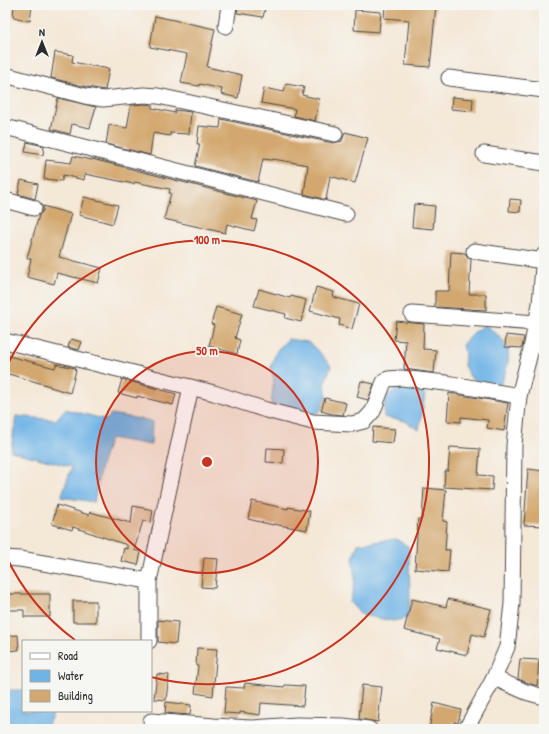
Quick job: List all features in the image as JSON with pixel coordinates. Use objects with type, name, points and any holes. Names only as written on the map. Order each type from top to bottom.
[{"type":"street","points":[[226,26],[229,5]]},
{"type":"street","points":[[5,75],[97,98],[115,98],[144,94],[158,96],[335,134]]},
{"type":"street","points":[[449,78],[544,90]]},
{"type":"street","points":[[5,127],[346,214]]},
{"type":"street","points":[[484,154],[544,163]]},
{"type":"street","points":[[5,200],[34,208]]},
{"type":"street","points":[[474,251],[544,261]]},
{"type":"street","points":[[466,729],[494,678],[506,647],[512,604],[514,453],[519,396],[531,349],[540,304],[544,255]]},
{"type":"street","points":[[412,314],[536,323]]},
{"type":"street","points":[[5,341],[214,393],[266,410],[313,422],[352,424],[364,421],[372,411],[384,382],[388,379],[401,378],[446,383],[519,396]]},
{"type":"street","points":[[149,640],[149,581],[191,387]]},
{"type":"street","points":[[5,558],[20,559],[149,581]]},
{"type":"street","points":[[494,678],[526,692],[544,697]]},
{"type":"street","points":[[150,720],[252,728],[297,725],[344,726],[369,729]]},
{"type":"water","points":[[485,325],[506,344],[509,357],[508,365],[501,384],[488,387],[471,378],[464,366],[465,354],[462,345],[475,331]]},
{"type":"water","points":[[288,339],[308,342],[331,366],[325,382],[327,399],[319,412],[301,417],[271,404],[274,380],[271,367],[276,352]]},
{"type":"water","points":[[399,385],[417,386],[425,395],[419,430],[405,421],[384,417],[384,406],[387,395],[394,391]]},
{"type":"water","points":[[65,409],[107,420],[111,414],[152,421],[151,445],[110,438],[101,466],[94,502],[61,497],[72,467],[11,451],[16,416],[56,420]]},
{"type":"water","points":[[396,539],[409,547],[410,601],[407,618],[393,621],[362,615],[350,603],[355,581],[353,558],[358,544]]},
{"type":"water","points":[[5,690],[22,690],[22,712],[53,713],[46,729],[5,729]]},
{"type":"building","points":[[14,5],[32,5],[30,21],[13,17]]},
{"type":"building","points":[[238,5],[266,5],[263,17],[237,13]]},
{"type":"building","points":[[385,5],[436,5],[430,67],[405,65],[409,20],[384,18]]},
{"type":"building","points":[[355,10],[381,12],[379,32],[354,30]]},
{"type":"building","points":[[155,16],[215,29],[207,67],[242,75],[238,98],[221,94],[222,89],[200,84],[199,86],[181,83],[187,54],[150,47]]},
{"type":"building","points":[[55,52],[73,55],[72,62],[109,69],[105,90],[51,78]]},
{"type":"building","points":[[286,84],[304,87],[302,95],[319,99],[315,121],[294,116],[295,109],[261,103],[264,88],[284,92]]},
{"type":"building","points":[[452,97],[473,99],[472,111],[451,109]]},
{"type":"building","points":[[58,98],[96,107],[90,128],[72,124],[70,134],[51,129]]},
{"type":"building","points":[[131,105],[152,105],[152,108],[175,113],[175,110],[191,112],[189,134],[170,133],[170,136],[153,133],[150,155],[106,144],[109,125],[127,128]]},
{"type":"building","points":[[221,119],[333,143],[342,141],[345,132],[368,138],[355,183],[330,176],[326,200],[304,194],[308,165],[273,159],[263,159],[258,182],[195,166],[200,144],[197,144],[199,126],[220,128]]},
{"type":"building","points":[[27,142],[44,146],[43,155],[25,152]]},
{"type":"building","points":[[73,156],[92,159],[257,201],[252,219],[257,220],[254,231],[227,224],[225,233],[164,219],[171,193],[169,193],[170,189],[134,182],[134,184],[85,174],[84,180],[63,175],[62,181],[44,179],[46,160],[71,163]]},
{"type":"building","points":[[21,180],[38,184],[35,199],[18,194]]},
{"type":"building","points":[[84,197],[118,205],[113,224],[79,215]]},
{"type":"building","points":[[510,199],[521,200],[520,212],[509,211]]},
{"type":"building","points":[[414,204],[435,206],[433,229],[412,227]]},
{"type":"building","points":[[43,206],[71,214],[59,257],[102,268],[98,283],[57,273],[54,284],[27,277],[31,259],[27,258],[39,215],[43,211]]},
{"type":"building","points":[[451,252],[465,253],[468,258],[471,259],[469,294],[486,294],[486,310],[435,307],[435,291],[449,291]]},
{"type":"building","points":[[316,287],[334,292],[333,297],[359,304],[352,329],[339,325],[340,319],[310,311]]},
{"type":"building","points":[[259,289],[290,298],[291,296],[306,300],[301,322],[285,318],[286,314],[254,306]]},
{"type":"building","points":[[216,307],[242,314],[235,338],[240,340],[237,354],[209,346],[214,325],[211,324]]},
{"type":"building","points":[[396,321],[424,324],[423,349],[436,350],[434,373],[404,369],[406,341],[394,340]]},
{"type":"building","points":[[506,335],[524,337],[522,348],[505,347]]},
{"type":"building","points":[[71,339],[82,342],[79,350],[68,347]]},
{"type":"building","points":[[5,355],[55,368],[56,364],[75,368],[74,369],[76,370],[70,393],[5,373]]},
{"type":"building","points":[[122,379],[176,394],[173,405],[118,393]]},
{"type":"building","points":[[361,381],[374,384],[368,400],[357,397]]},
{"type":"building","points":[[449,393],[508,403],[504,431],[487,428],[488,420],[461,417],[461,422],[447,421]]},
{"type":"building","points":[[325,398],[346,403],[343,415],[321,411]]},
{"type":"building","points":[[373,427],[395,429],[393,443],[372,441]]},
{"type":"building","points":[[450,447],[480,449],[478,475],[493,476],[492,490],[444,487],[445,471],[448,471]]},
{"type":"building","points":[[267,448],[284,449],[283,463],[266,462]]},
{"type":"building","points":[[528,469],[544,471],[544,526],[524,525]]},
{"type":"building","points":[[424,488],[446,490],[443,521],[447,522],[445,550],[450,550],[448,572],[415,569],[418,519],[422,519]]},
{"type":"building","points":[[252,501],[288,509],[288,507],[310,511],[307,530],[273,525],[248,519]]},
{"type":"building","points":[[57,505],[89,515],[90,512],[131,523],[133,506],[153,510],[151,522],[143,521],[134,550],[141,552],[138,565],[121,561],[124,548],[127,549],[127,545],[73,527],[72,530],[52,524]]},
{"type":"building","points":[[204,558],[218,559],[215,588],[201,587]]},
{"type":"building","points":[[5,594],[50,594],[50,617],[24,617],[24,610],[5,610]]},
{"type":"building","points":[[412,599],[446,607],[448,599],[491,609],[484,637],[472,634],[467,655],[437,648],[440,639],[404,630]]},
{"type":"building","points":[[73,601],[96,601],[96,622],[73,622]]},
{"type":"building","points":[[158,620],[178,622],[176,644],[158,642]]},
{"type":"building","points":[[18,635],[19,650],[5,651],[5,636]]},
{"type":"building","points":[[197,648],[217,649],[213,696],[195,693],[198,666],[196,666]]},
{"type":"building","points":[[520,659],[539,660],[537,686],[518,679]]},
{"type":"building","points":[[157,674],[169,675],[166,700],[154,699]]},
{"type":"building","points":[[245,683],[284,687],[285,685],[305,686],[303,706],[261,703],[260,715],[240,712],[240,714],[224,713],[226,687],[244,688]]},
{"type":"building","points":[[362,685],[382,687],[378,722],[359,719]]},
{"type":"building","points":[[166,702],[191,705],[190,715],[165,713]]},
{"type":"building","points":[[434,703],[461,710],[458,723],[454,722],[453,729],[429,729]]}]
